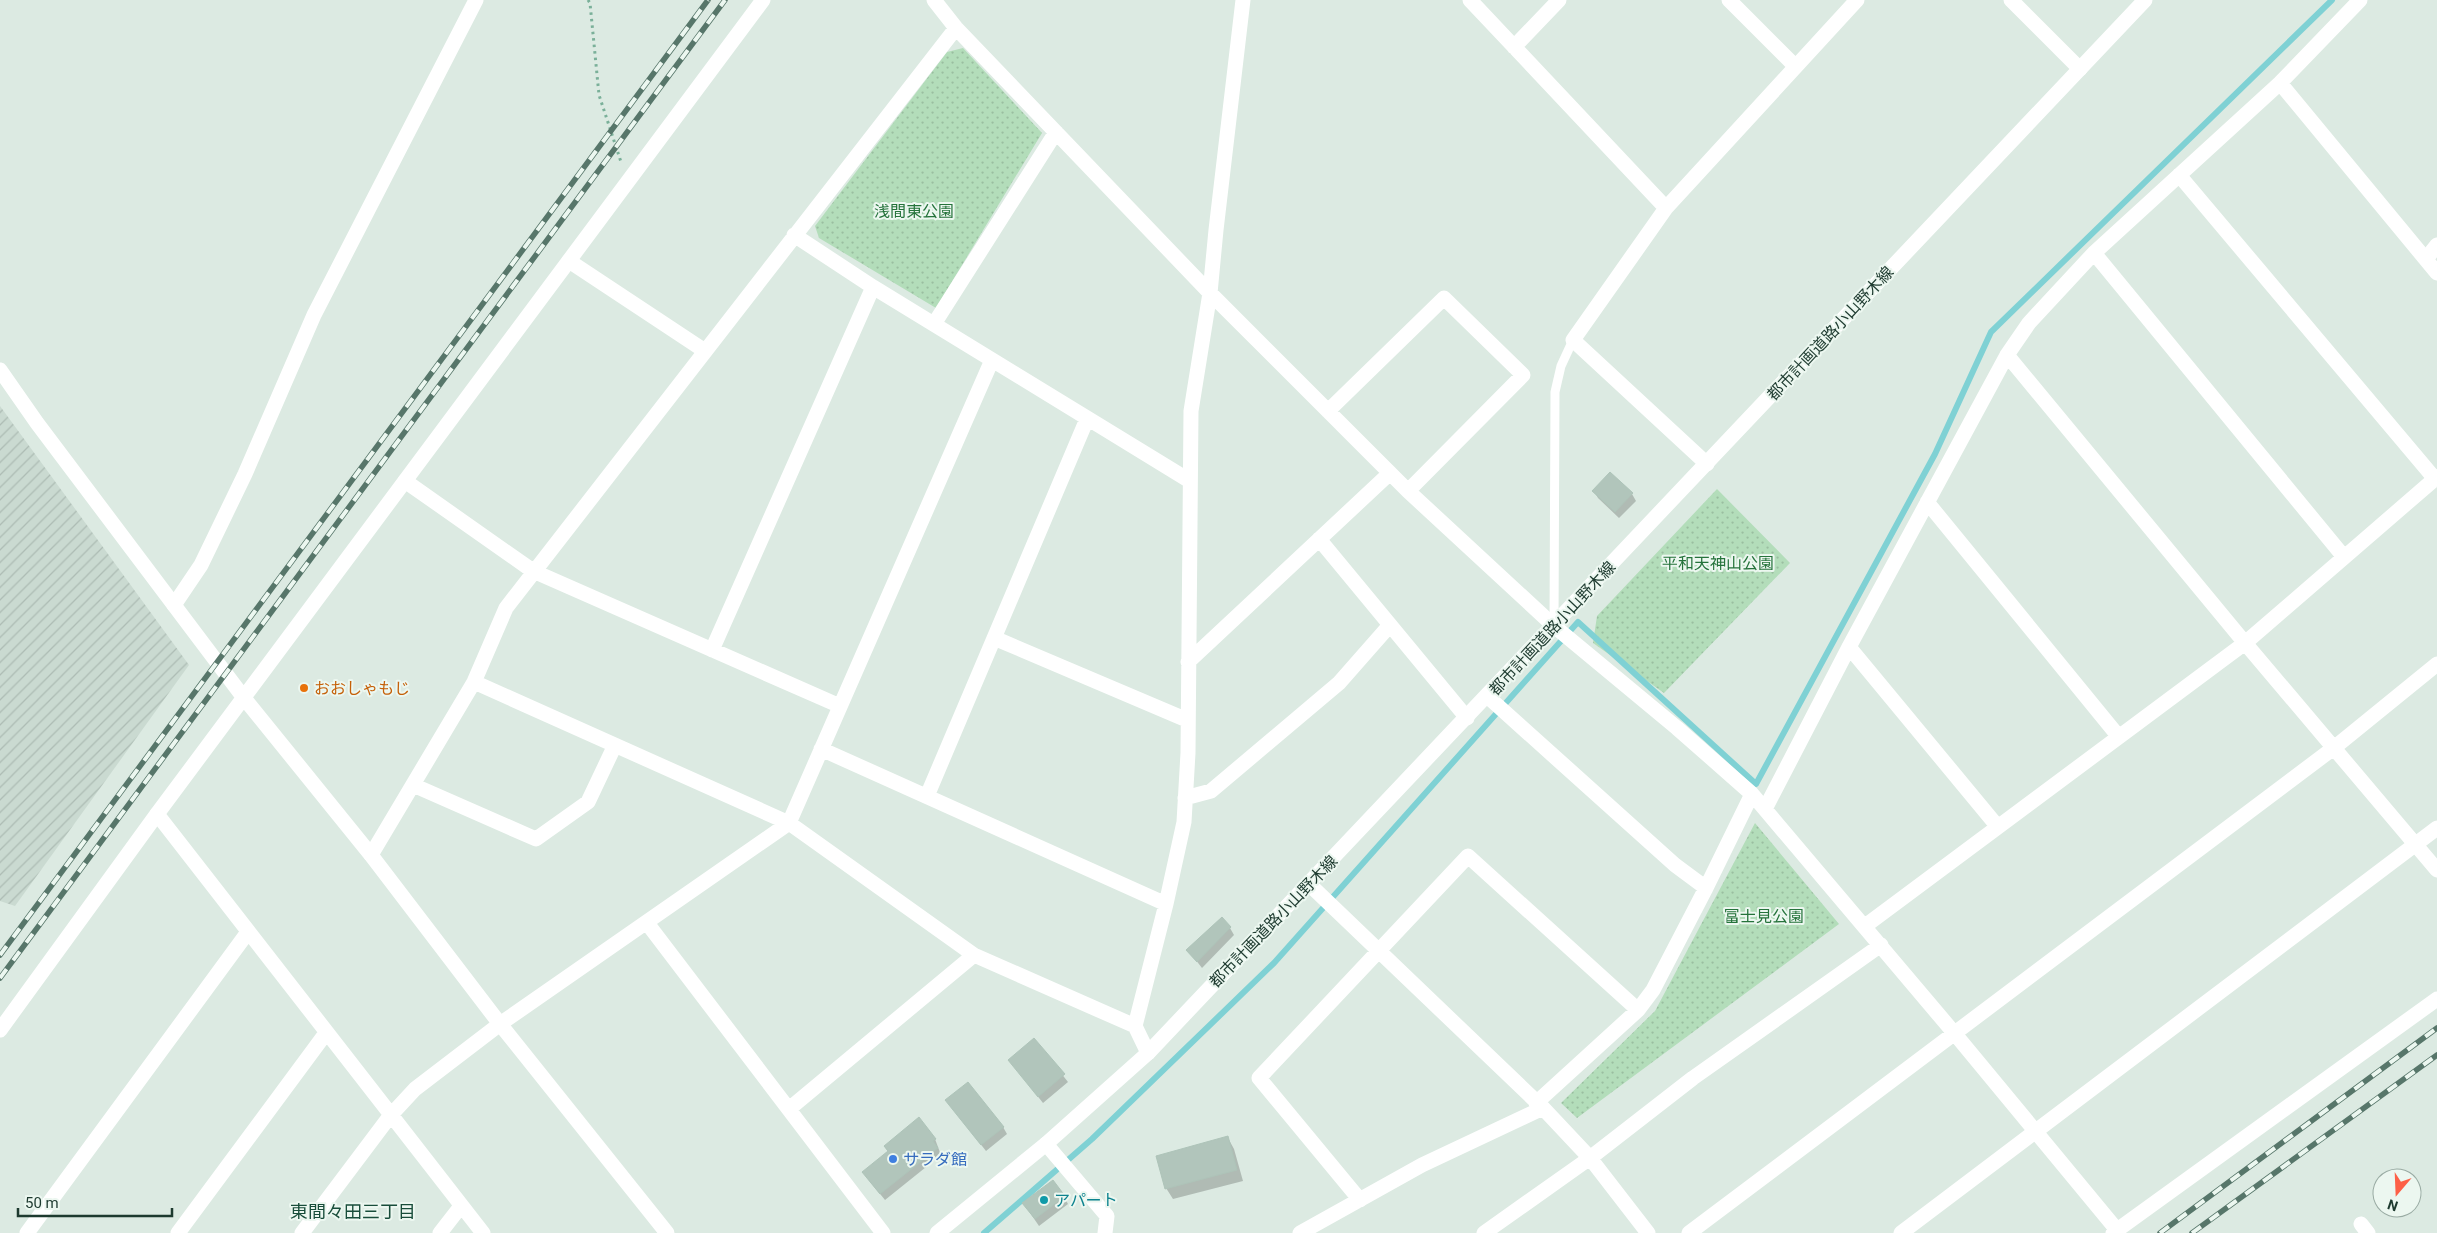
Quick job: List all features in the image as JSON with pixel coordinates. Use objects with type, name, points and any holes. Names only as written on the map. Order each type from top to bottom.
[{"type":"street","points":[[174,605],[201,565],[245,474],[314,315],[476,0]]},
{"type":"street","points":[[0,1030],[157,814],[763,0]]},
{"type":"street","points":[[934,0],[956,28],[1210,293],[1390,474],[1554,626],[1677,728],[1752,794],[2036,1131],[2115,1231],[2437,999]]},
{"type":"street","points":[[1135,1026],[1166,904],[1184,822],[1191,411],[1210,293],[1244,0]]},
{"type":"street","points":[[1470,0],[1666,208]]},
{"type":"street","points":[[1514,47],[1559,0]]},
{"type":"street","points":[[1729,0],[1795,66]]},
{"type":"street","points":[[1707,464],[1573,340],[1666,208],[1856,0]]},
{"type":"street","points":[[2011,0],[2080,69]]},
{"type":"street","name":"都市計画道路小山野木線","points":[[937,1233],[1046,1144],[1148,1052],[1488,696],[2145,0]]},
{"type":"street","points":[[1765,808],[1849,647],[2007,355],[2029,324],[2094,253],[2280,83],[2360,0]]},
{"type":"street","points":[[372,855],[474,682],[506,608],[956,28]]},
{"type":"street","points":[[2280,83],[2437,273]]},
{"type":"street","points":[[934,324],[1056,132]]},
{"type":"street","points":[[1865,926],[2245,643],[2436,478],[2179,175]]},
{"type":"street","points":[[794,235],[873,287],[1190,481]]},
{"type":"street","points":[[2426,259],[2437,245]]},
{"type":"street","points":[[2094,253],[2344,557]]},
{"type":"street","points":[[569,261],[705,351]]},
{"type":"street","points":[[712,650],[873,287]]},
{"type":"street","points":[[1328,411],[1444,298],[1523,375],[1408,491]]},
{"type":"street","points":[[2007,355],[2245,643],[2335,747],[2437,870]]},
{"type":"street","points":[[302,1233],[390,1116],[415,1089],[500,1024],[789,823],[992,360]]},
{"type":"street","points":[[0,370],[37,423],[244,698],[372,855],[500,1024],[667,1233]]},
{"type":"street","points":[[926,796],[1087,419]]},
{"type":"street","points":[[1188,662],[1390,474]]},
{"type":"street","points":[[405,481],[533,571],[840,706]]},
{"type":"street","points":[[1927,502],[2119,737]]},
{"type":"street","points":[[1320,539],[1467,718]]},
{"type":"street","points":[[1185,798],[1212,791],[1340,683],[1390,625]]},
{"type":"street","points":[[994,638],[1187,720]]},
{"type":"street","points":[[1849,647],[1998,827]]},
{"type":"street","points":[[1689,1233],[2335,747],[2437,664]]},
{"type":"street","points":[[474,682],[789,823],[974,955],[1135,1026],[1148,1052]]},
{"type":"street","points":[[1488,696],[1675,865],[1706,888]]},
{"type":"street","points":[[413,785],[536,839],[588,802],[615,745]]},
{"type":"street","points":[[821,749],[1166,904]]},
{"type":"street","points":[[1300,1233],[1422,1165],[1540,1105],[1638,1010],[1653,990],[1752,794]]},
{"type":"street","points":[[157,814],[390,1116],[483,1233]]},
{"type":"street","points":[[1901,1233],[2417,845],[2437,828]]},
{"type":"street","points":[[1360,1200],[1259,1078],[1468,856],[1638,1010]]},
{"type":"street","points":[[1309,884],[1540,1105],[1590,1158],[1648,1233]]},
{"type":"street","points":[[647,922],[883,1233]]},
{"type":"street","points":[[27,1233],[248,932]]},
{"type":"street","points":[[1484,1233],[1590,1158],[1693,1078],[1881,945]]},
{"type":"street","points":[[789,1109],[974,955]]},
{"type":"street","points":[[178,1233],[326,1033]]},
{"type":"street","points":[[1046,1144],[1107,1216],[1105,1233]]},
{"type":"street","points":[[440,1233],[461,1206]]},
{"type":"lane","points":[[1554,626],[1553,414],[1555,392],[1561,366],[1573,340]]},
{"type":"path","points":[[588,0],[590,3],[599,95],[627,181]]},
{"type":"shaded area","points":[[0,406],[189,665],[15,906],[0,901]]},
{"type":"green space","name":"浅間東公園","points":[[963,48],[1042,133],[936,308],[819,238],[815,226],[947,52]]},
{"type":"green space","name":"平和天神山公園","points":[[1717,489],[1790,563],[1664,693],[1593,643],[1597,616]]},
{"type":"green space","name":"富士見公園","points":[[1755,823],[1839,924],[1577,1118],[1561,1103],[1655,1011]]},
{"type":"building","points":[[1610,472],[1633,493],[1615,512],[1592,491]]},
{"type":"building","points":[[1222,917],[1231,927],[1197,962],[1186,950]]},
{"type":"building","points":[[1034,1038],[1065,1074],[1038,1097],[1008,1060]]},
{"type":"building","points":[[968,1082],[1004,1127],[981,1145],[945,1100]]},
{"type":"building","points":[[919,1117],[936,1139],[933,1141],[938,1148],[880,1194],[862,1172],[888,1151],[884,1146]]},
{"type":"building","points":[[1228,1136],[1237,1170],[1165,1189],[1156,1156]]},
{"type":"building","name":"アパート","points":[[1053,1180],[1065,1196],[1035,1219],[1022,1203]]},
{"type":"waterway","points":[[984,1233],[1092,1139],[1274,963],[1578,622],[1756,784],[1935,454],[1991,332],[2332,0]]},
{"type":"railway","points":[[0,955],[708,0]]},
{"type":"railway","points":[[0,978],[725,0]]},
{"type":"railway","points":[[2160,1233],[2437,1028]]},
{"type":"railway","points":[[2192,1233],[2437,1055]]},
{"type":"place","name":"おおしゃもじ","points":[[304,688]]},
{"type":"place","name":"サラダ館","points":[[893,1159]]},
{"type":"place","name":"アパート","points":[[1044,1200]]},
{"type":"district","name":"東間々田三丁目","points":[[353,1212]]}]
